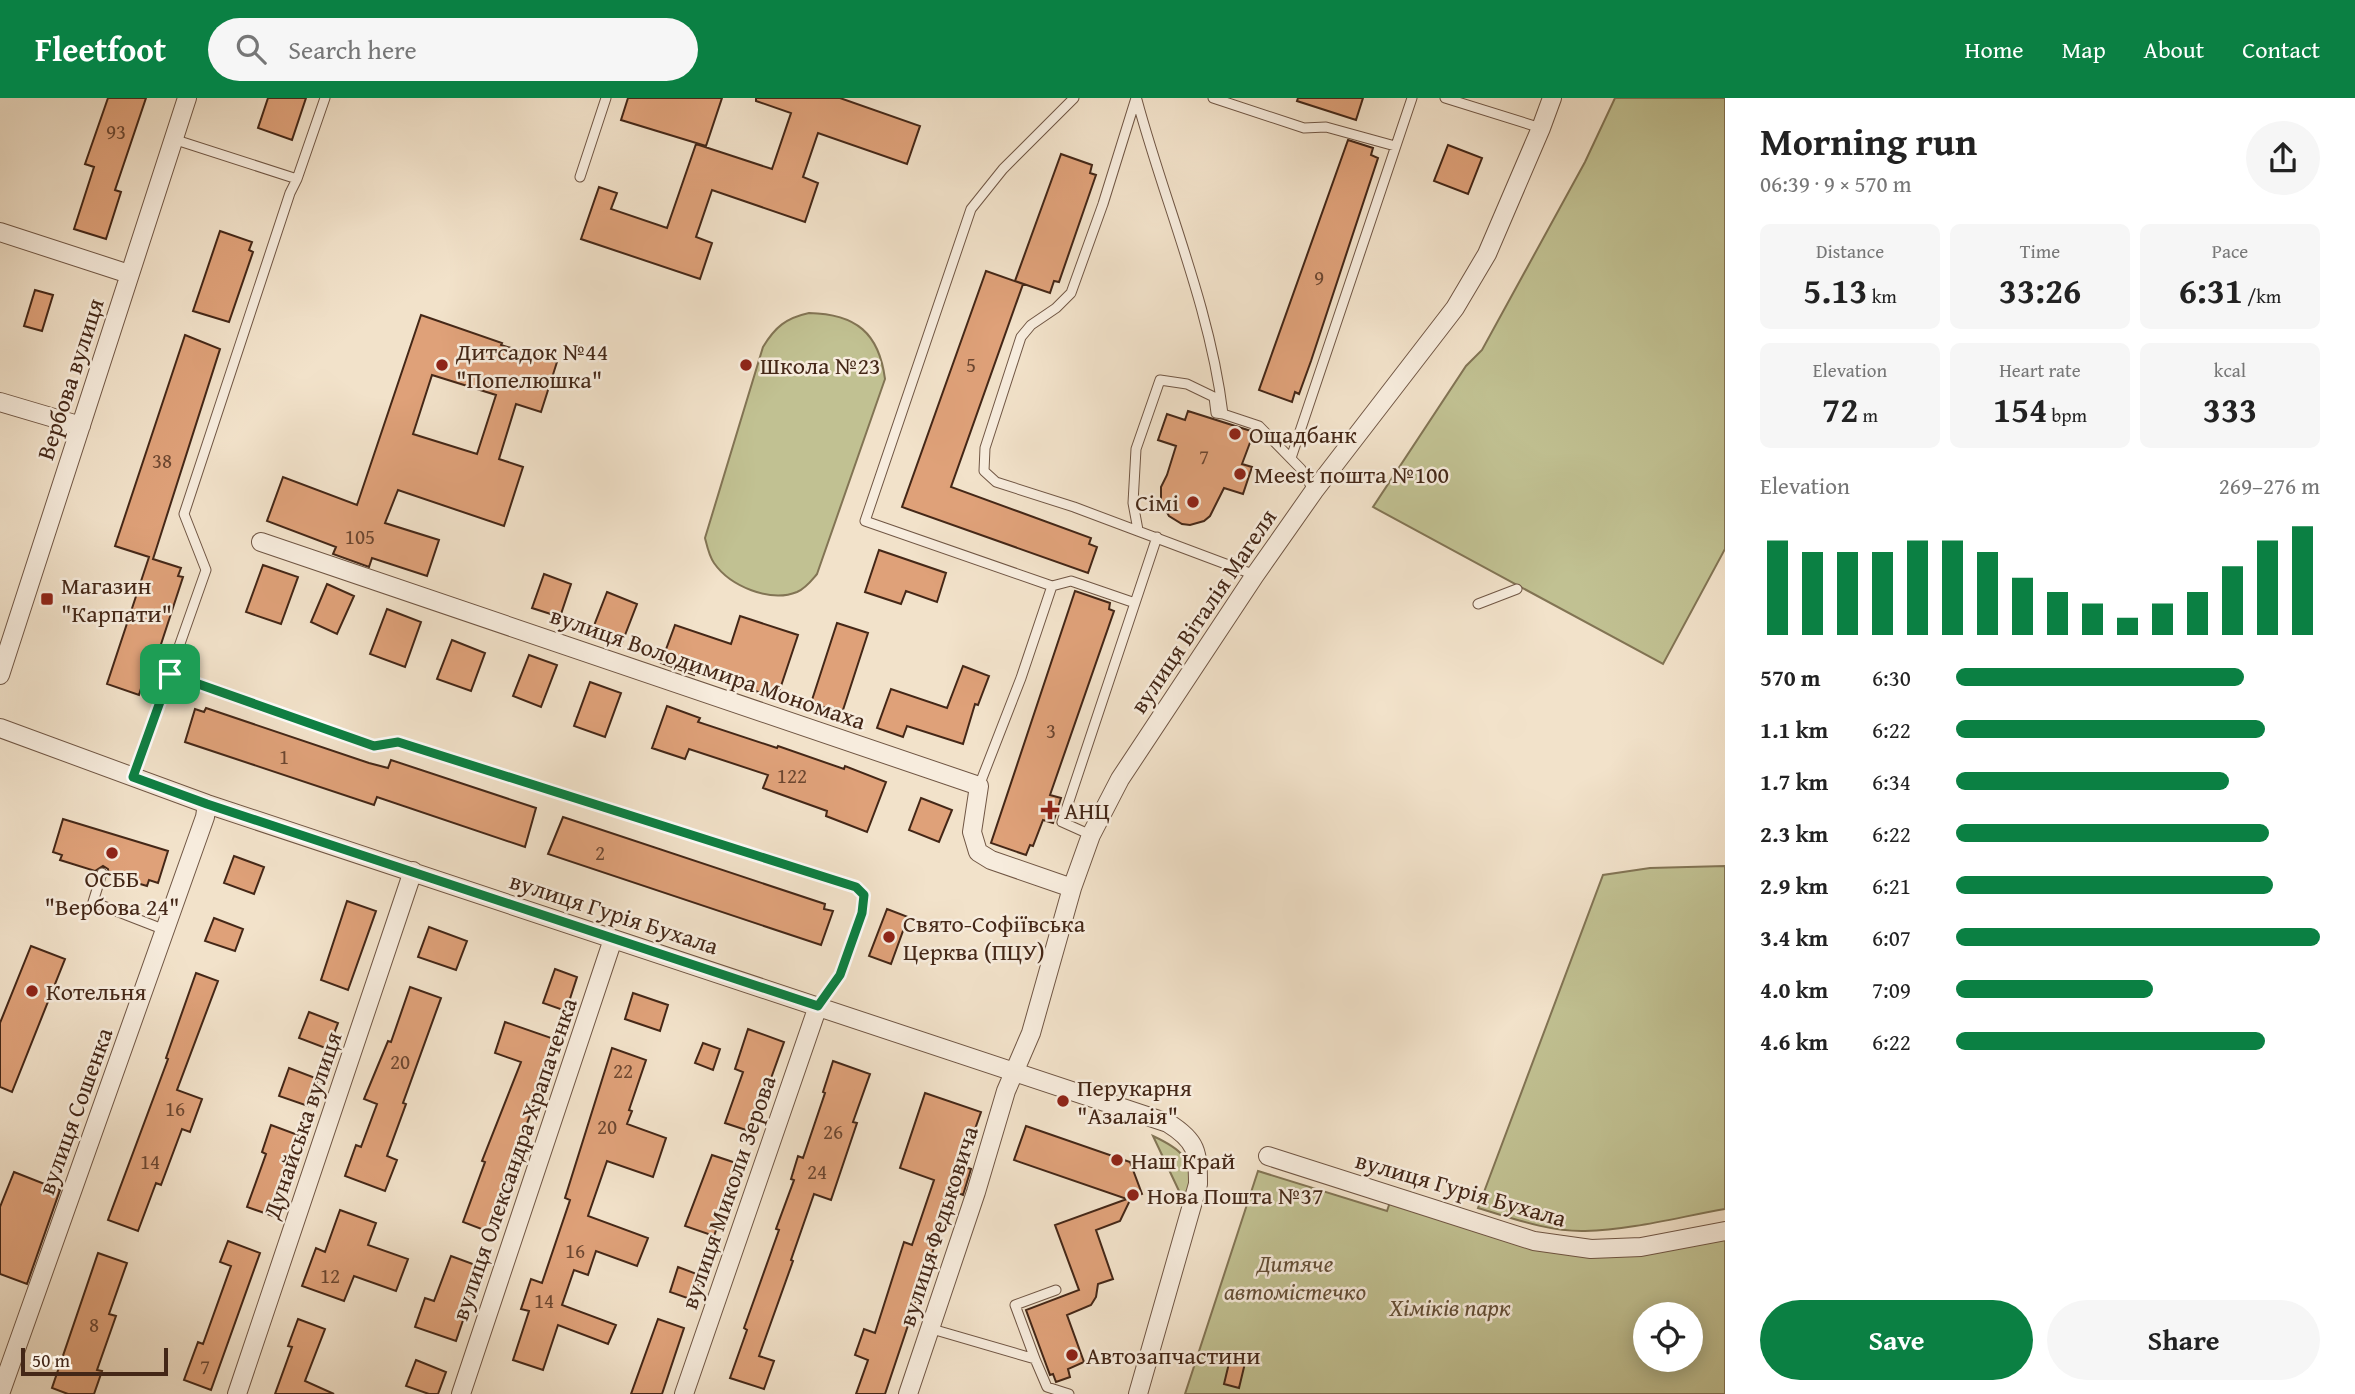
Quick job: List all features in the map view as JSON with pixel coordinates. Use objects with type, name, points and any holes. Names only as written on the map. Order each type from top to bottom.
[{"type":"street","name":"Вербова вулиця","points":[[0,675],[187,98]]},
{"type":"street","name":"вулиця Віталія Магеля","points":[[1014,1072],[1031,1033],[1072,888],[1091,835],[1121,779],[1255,575],[1314,491],[1455,308],[1487,254],[1552,98]]},
{"type":"street","points":[[0,232],[129,274]]},
{"type":"street","points":[[0,402],[81,426]]},
{"type":"street","name":"вулиця Володимира Мономаха","points":[[261,542],[979,786]]},
{"type":"street","name":"вулиця Гурія Бухала","points":[[0,728],[207,804],[1168,1123],[1187,1134],[1198,1158],[1198,1185],[1138,1394]]},
{"type":"street","points":[[979,786],[972,832],[978,852],[1072,888]]},
{"type":"street","name":"вулиця Сошенка","points":[[0,1394],[205,817],[207,804]]},
{"type":"street","name":"Дунайська вулиця","points":[[237,1394],[413,871]]},
{"type":"street","name":"вулиця Олександра Храпаченка","points":[[461,1394],[613,939]]},
{"type":"street","name":"вулиця Миколи Зерова","points":[[684,1394],[818,1006]]},
{"type":"street","name":"вулиця Федьковича","points":[[908,1394],[932,1329],[1014,1072]]},
{"type":"street","name":"вулиця Гурія Бухала","points":[[1268,1156],[1534,1241],[1591,1250],[1641,1247],[1725,1231]]},
{"type":"lane","points":[[133,777],[206,570],[184,514],[286,206],[325,98]]},
{"type":"lane","points":[[580,177],[606,98]]},
{"type":"lane","points":[[1074,98],[1003,169],[971,209],[865,521],[1052,586],[1071,581],[1135,603]]},
{"type":"lane","points":[[1223,414],[1219,383],[1193,283],[1136,98],[1071,293],[1056,308],[1031,325],[1021,337],[985,448],[984,471],[996,482],[1074,507],[1255,575]]},
{"type":"lane","points":[[1213,98],[1304,128],[1326,127],[1395,146]]},
{"type":"lane","points":[[1291,458],[1412,98]]},
{"type":"lane","points":[[1445,98],[1541,128]]},
{"type":"lane","points":[[173,139],[297,179]]},
{"type":"lane","points":[[1138,530],[1133,503],[1136,449],[1160,380],[1187,384],[1214,397],[1216,413],[1259,426],[1301,469],[1314,491]]},
{"type":"lane","points":[[1091,835],[1062,822],[1157,537]]},
{"type":"lane","points":[[979,786],[1021,678],[1052,586]]},
{"type":"lane","points":[[1478,604],[1517,589]]},
{"type":"lane","points":[[170,674],[374,746],[398,742],[856,887],[864,895],[862,913],[840,975],[818,1006]]},
{"type":"lane","points":[[102,873],[93,902],[165,930]]},
{"type":"lane","points":[[1056,1290],[1015,1305],[1046,1387],[1069,1394]]},
{"type":"lane","points":[[932,1329],[1035,1359]]},
{"type":"green space","points":[[1615,98],[1725,98],[1725,549],[1663,664],[1373,507],[1466,366],[1482,350],[1585,162]]},
{"type":"green space","points":[[809,313],[840,317],[862,329],[877,349],[885,379],[817,574],[797,592],[786,595],[763,594],[740,585],[721,571],[711,557],[705,538],[763,347],[782,324]]},
{"type":"green space","points":[[1725,866],[1725,1209],[1637,1226],[1571,1231],[1544,1227],[1478,1208],[1603,875],[1650,868]]},
{"type":"green space","points":[[1153,1136],[1171,1145],[1183,1156],[1189,1170],[1189,1191],[1180,1193]]},
{"type":"green space","name":"Хіміків парк","points":[[1258,1171],[1387,1211],[1392,1196],[1591,1249],[1725,1231],[1725,1394],[1185,1394]]},
{"type":"building","points":[[108,98],[146,98],[115,190],[121,192],[106,239],[74,229],[94,167],[85,164]]},
{"type":"building","points":[[268,98],[306,98],[292,140],[258,128]]},
{"type":"building","points":[[628,98],[722,98],[706,146],[621,120]]},
{"type":"building","points":[[756,98],[840,98],[920,126],[907,164],[818,133],[803,177],[818,183],[805,222],[712,190],[696,237],[712,243],[700,279],[581,239],[599,187],[617,193],[611,209],[667,228],[696,144],[772,169],[791,113],[756,101]]},
{"type":"building","points":[[1298,98],[1363,98],[1356,120],[1297,101]]},
{"type":"building","points":[[1348,140],[1373,148],[1371,155],[1378,158],[1311,361],[1299,394],[1295,392],[1292,402],[1259,390]]},
{"type":"building","points":[[1448,145],[1482,158],[1468,194],[1434,181]]},
{"type":"building","points":[[1061,154],[1092,165],[1090,173],[1096,175],[1059,282],[1054,281],[1050,293],[1015,281]]},
{"type":"building","points":[[220,231],[252,242],[249,250],[253,252],[229,322],[193,311]]},
{"type":"building","points":[[986,271],[1023,284],[951,487],[1091,538],[1089,544],[1097,547],[1088,573],[902,507]]},
{"type":"building","points":[[35,290],[53,295],[42,331],[24,326]]},
{"type":"building","points":[[421,315],[502,343],[501,345],[557,362],[541,412],[516,404],[499,459],[523,467],[504,526],[398,490],[385,523],[439,540],[427,576],[372,558],[369,567],[333,554],[336,547],[267,521],[283,477],[357,505]],"holes":[[[432,375],[496,395],[477,454],[413,434]]]},
{"type":"building","points":[[185,335],[220,349],[153,559],[181,568],[178,576],[183,577],[147,687],[142,685],[139,695],[107,684],[149,557],[115,546]]},
{"type":"building","points":[[1188,411],[1254,432],[1242,464],[1252,467],[1243,494],[1224,488],[1210,516],[1190,525],[1182,524],[1169,516],[1161,502],[1161,487],[1176,446],[1158,440],[1167,414],[1185,420]]},
{"type":"building","points":[[879,550],[946,573],[937,602],[906,591],[901,604],[865,592]]},
{"type":"building","points":[[263,565],[298,577],[281,624],[246,612]]},
{"type":"building","points":[[544,574],[571,584],[560,617],[532,608]]},
{"type":"building","points":[[327,584],[354,596],[337,634],[311,622]]},
{"type":"building","points":[[1075,591],[1110,603],[1109,609],[1114,611],[1050,795],[1061,798],[1053,823],[1043,820],[1033,846],[1030,845],[1026,855],[991,843]]},
{"type":"building","points":[[607,592],[637,604],[620,648],[590,636]]},
{"type":"building","points":[[387,609],[421,622],[405,667],[370,654]]},
{"type":"building","points":[[740,616],[798,635],[777,698],[695,671],[694,675],[661,663],[675,625],[731,644]]},
{"type":"building","points":[[837,623],[868,633],[842,713],[811,703]]},
{"type":"building","points":[[452,640],[485,653],[471,691],[437,679]]},
{"type":"building","points":[[529,655],[557,665],[541,707],[513,696]]},
{"type":"building","points":[[963,666],[989,676],[978,705],[975,704],[963,744],[907,726],[903,737],[877,728],[891,689],[947,708]]},
{"type":"building","points":[[590,682],[621,693],[605,737],[574,726]]},
{"type":"building","points":[[667,706],[700,718],[698,722],[844,769],[845,766],[886,782],[867,832],[826,816],[827,811],[763,788],[768,775],[689,749],[685,759],[652,748]]},
{"type":"building","points":[[206,708],[369,763],[388,768],[391,760],[536,808],[525,847],[377,797],[374,805],[185,742],[195,709],[204,712]]},
{"type":"building","points":[[921,798],[952,810],[939,842],[909,830]]},
{"type":"building","points":[[563,817],[825,904],[824,909],[833,911],[821,945],[548,854]]},
{"type":"building","name":"ОСББ \"Вербова 24\"","points":[[63,819],[168,851],[158,883],[149,880],[147,886],[109,875],[108,869],[103,866],[95,871],[60,860],[62,855],[53,852]]},
{"type":"building","points":[[234,856],[264,867],[254,894],[224,883]]},
{"type":"building","points":[[347,901],[376,911],[348,990],[321,980]]},
{"type":"building","name":"Свято-Софіївська Церква (ПЦУ)","points":[[887,909],[908,917],[891,964],[869,956]]},
{"type":"building","points":[[214,918],[243,929],[235,951],[205,941]]},
{"type":"building","points":[[429,927],[467,941],[456,970],[418,957]]},
{"type":"building","name":"Котельня","points":[[31,946],[65,959],[12,1092],[0,1087],[0,1023]]},
{"type":"building","points":[[555,969],[577,977],[566,1011],[543,1003]]},
{"type":"building","points":[[196,973],[218,981],[177,1090],[202,1099],[190,1132],[182,1129],[161,1185],[156,1183],[138,1231],[108,1220],[168,1059],[166,1058]]},
{"type":"building","points":[[410,987],[441,998],[387,1156],[397,1160],[385,1191],[345,1176],[356,1145],[361,1147],[377,1104],[364,1099],[388,1041],[391,1042]]},
{"type":"building","points":[[633,993],[668,1005],[660,1031],[625,1019]]},
{"type":"building","points":[[309,1012],[338,1023],[328,1049],[299,1038]]},
{"type":"building","points":[[505,1022],[557,1040],[501,1196],[505,1198],[492,1233],[463,1222],[485,1162],[482,1161],[521,1062],[495,1053]]},
{"type":"building","points":[[748,1029],[784,1042],[770,1081],[766,1080],[749,1131],[725,1123],[743,1072],[735,1069]]},
{"type":"building","points":[[703,1043],[720,1049],[713,1070],[695,1063]]},
{"type":"building","points":[[612,1048],[646,1060],[627,1124],[666,1138],[653,1177],[607,1161],[588,1216],[648,1238],[637,1266],[596,1251],[588,1275],[574,1270],[562,1305],[616,1325],[608,1344],[558,1325],[543,1370],[513,1360],[529,1311],[521,1309],[531,1279],[542,1283],[570,1200],[565,1198]]},
{"type":"building","points":[[833,1061],[870,1074],[831,1200],[814,1194],[791,1260],[793,1261],[759,1356],[774,1361],[764,1389],[730,1378],[747,1330],[744,1328],[779,1230],[776,1229],[794,1180],[791,1179],[798,1156],[803,1158]]},
{"type":"building","points":[[289,1068],[318,1079],[308,1106],[279,1096]]},
{"type":"building","points":[[925,1093],[981,1112],[962,1166],[971,1169],[963,1195],[953,1191],[885,1394],[856,1394],[868,1360],[855,1355],[864,1329],[875,1333],[904,1242],[912,1245],[934,1180],[900,1168]]},
{"type":"building","points":[[271,1125],[298,1135],[280,1184],[284,1185],[273,1216],[247,1207],[266,1154],[262,1152]]},
{"type":"building","points":[[1026,1126],[1130,1162],[1142,1194],[1131,1198],[1120,1221],[1096,1230],[1113,1279],[1098,1284],[1096,1297],[1091,1305],[1067,1315],[1084,1362],[1068,1369],[1070,1377],[1056,1382],[1053,1374],[1050,1375],[1026,1310],[1079,1290],[1055,1225],[1127,1199],[1014,1160]]},
{"type":"building","points":[[712,1155],[739,1164],[714,1236],[685,1226]]},
{"type":"building","points":[[14,1172],[60,1190],[27,1284],[0,1274],[0,1207]]},
{"type":"building","points":[[340,1210],[376,1223],[368,1245],[408,1259],[396,1291],[354,1276],[344,1301],[302,1286],[316,1248],[325,1252]]},
{"type":"building","points":[[228,1241],[260,1253],[211,1390],[184,1380],[198,1342],[203,1344],[231,1266],[220,1262]]},
{"type":"building","points":[[98,1253],[127,1263],[109,1314],[116,1316],[97,1370],[102,1371],[94,1394],[68,1394],[52,1388]]},
{"type":"building","points":[[451,1256],[481,1267],[456,1341],[415,1327],[425,1298],[434,1301]]},
{"type":"building","points":[[678,1267],[702,1276],[693,1300],[670,1292]]},
{"type":"building","points":[[298,1319],[325,1329],[305,1381],[334,1394],[275,1394],[292,1347],[288,1346]]},
{"type":"building","points":[[658,1319],[684,1328],[662,1394],[631,1394]]},
{"type":"building","points":[[1230,1359],[1245,1363],[1239,1388],[1224,1384]]},
{"type":"building","points":[[416,1360],[446,1372],[438,1394],[429,1394],[406,1386]]},
{"type":"place","name":"Дитсадок №44 \"Попелюшка\"","points":[[442,365]]},
{"type":"place","name":"Школа №23","points":[[746,365]]},
{"type":"place","name":"Ощадбанк","points":[[1235,434]]},
{"type":"place","name":"Meest пошта №100","points":[[1240,474]]},
{"type":"place","name":"Сімі","points":[[1193,502]]},
{"type":"place","name":"Магазин \"Карпати\"","points":[[47,599]]},
{"type":"place","name":"АНЦ","points":[[1050,810]]},
{"type":"place","name":"ОСББ \"Вербова 24\"","points":[[112,853]]},
{"type":"place","name":"Свято-Софіївська Церква (ПЦУ)","points":[[889,937]]},
{"type":"place","name":"Котельня","points":[[32,991]]},
{"type":"place","name":"Перукарня \"Азалаія\"","points":[[1063,1101]]},
{"type":"place","name":"Наш Край","points":[[1117,1160]]},
{"type":"place","name":"Нова Пошта №37","points":[[1133,1195]]},
{"type":"place","name":"Автозапчастини","points":[[1072,1355]]},
{"type":"route","points":[[170,674],[374,746],[398,742],[856,887],[864,895],[862,913],[840,975],[818,1006],[207,804],[133,777],[170,674]]},
{"type":"park label","name":"Дитяче автомістечко","points":[[1295,1277]]}]
